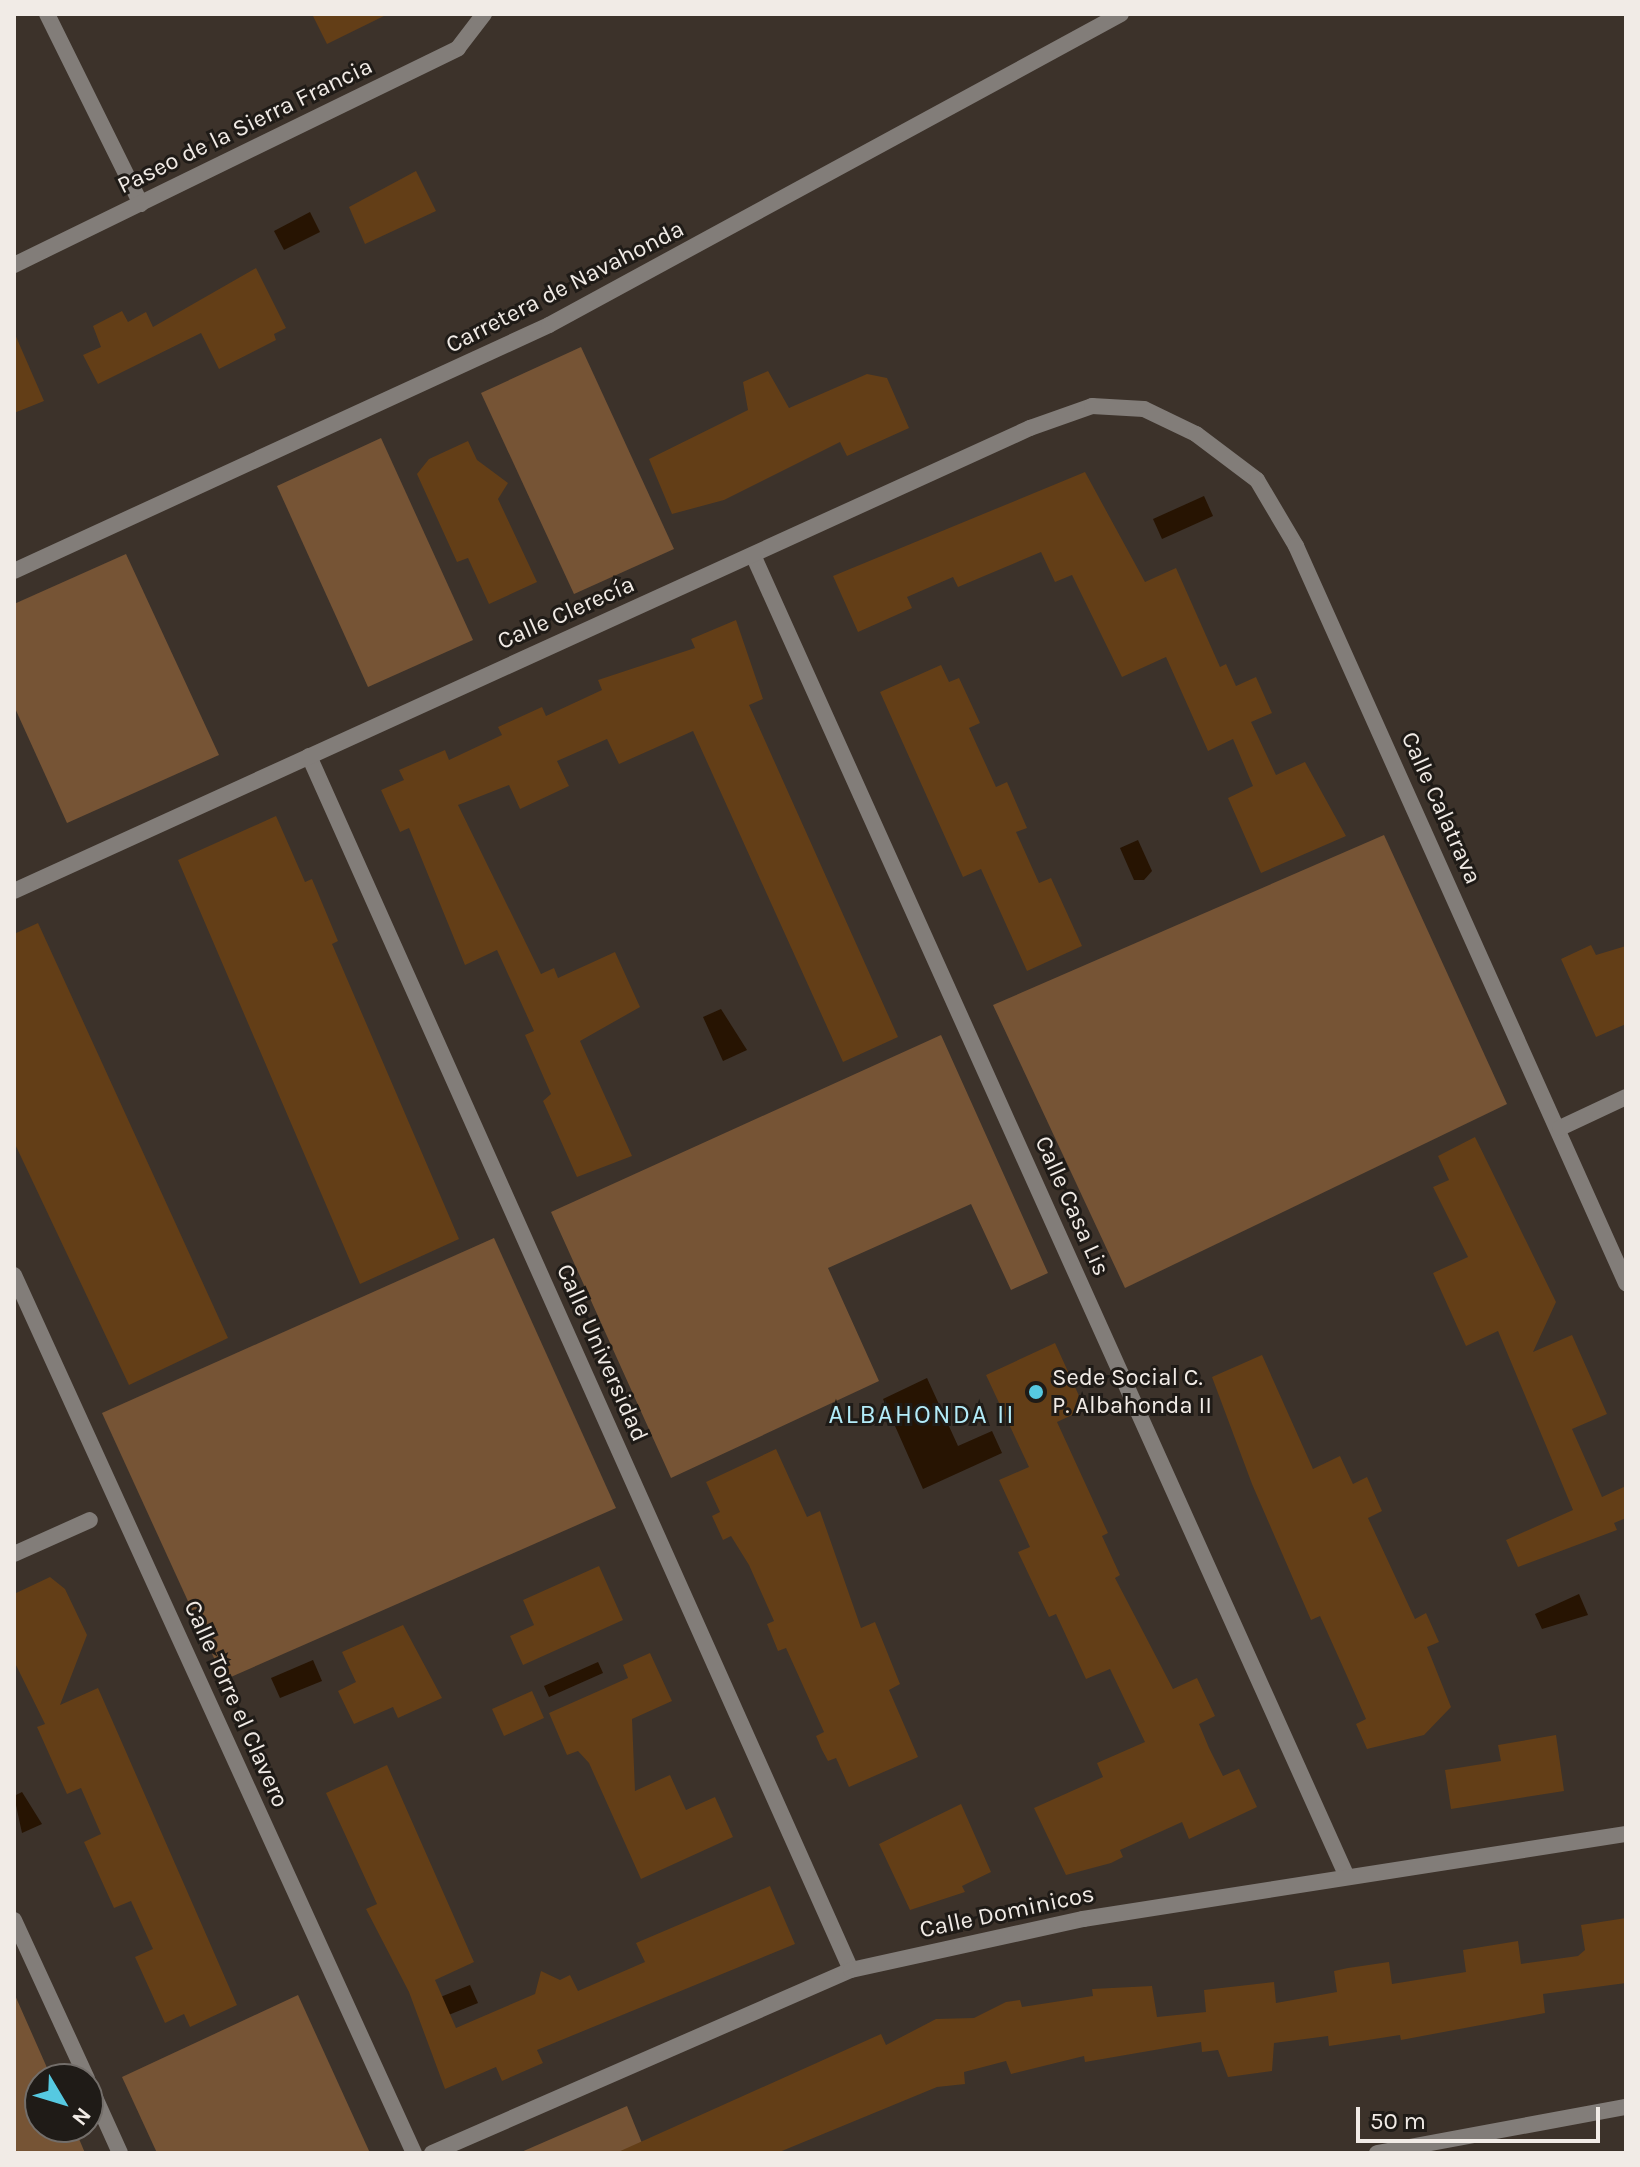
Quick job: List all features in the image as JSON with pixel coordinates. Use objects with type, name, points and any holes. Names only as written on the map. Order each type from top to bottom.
[{"type":"street","points":[[47,14],[141,204]]},
{"type":"street","name":"Paseo de la Sierra Francia","points":[[14,265],[458,48],[484,14]]},
{"type":"street","name":"Carretera de Navahonda","points":[[14,571],[549,325],[1121,14]]},
{"type":"street","name":"Calle Clerecía","points":[[14,891],[1030,428],[1092,406],[1144,409]]},
{"type":"street","name":"Calle Calatrava","points":[[1144,409],[1196,434],[1257,480],[1296,546],[1560,1128],[1626,1283]]},
{"type":"street","name":"Calle Casa Lis","points":[[753,555],[1347,1877]]},
{"type":"street","name":"Calle Universidad","points":[[309,756],[851,1970]]},
{"type":"street","points":[[1560,1128],[1626,1097]]},
{"type":"street","name":"Calle Torre el Clavero","points":[[14,1275],[414,2153]]},
{"type":"street","points":[[14,1554],[90,1520]]},
{"type":"street","name":"Calle Dominicos","points":[[432,2153],[851,1970],[1083,1919],[1626,1834]]},
{"type":"street","points":[[14,1920],[79,2063]]},
{"type":"street","points":[[1377,2153],[1626,2107]]},
{"type":"street","points":[[104,2118],[120,2153]]},
{"type":"shaded area","points":[[310,212],[320,232],[284,250],[274,231]]},
{"type":"shaded area","points":[[581,347],[674,549],[574,594],[481,393]]},
{"type":"shaded area","points":[[381,438],[473,640],[368,687],[277,486]]},
{"type":"shaded area","points":[[1204,496],[1213,516],[1162,539],[1153,519]]},
{"type":"shaded area","points":[[126,554],[219,755],[67,823],[14,706],[14,604]]},
{"type":"shaded area","points":[[1384,835],[1507,1104],[1125,1288],[993,1005]]},
{"type":"shaded area","points":[[1138,840],[1152,871],[1144,880],[1134,880],[1120,848]]},
{"type":"shaded area","points":[[721,1009],[747,1050],[723,1061],[703,1017]]},
{"type":"shaded area","points":[[941,1035],[1048,1273],[1011,1290],[971,1204],[828,1268],[879,1381],[671,1478],[551,1212]]},
{"type":"shaded area","points":[[494,1238],[616,1508],[224,1680],[102,1413]]},
{"type":"shaded area","points":[[927,1378],[958,1446],[992,1431],[1002,1453],[923,1489],[883,1399]]},
{"type":"shaded area","points":[[1579,1594],[1588,1615],[1542,1629],[1535,1614]]},
{"type":"shaded area","points":[[313,1660],[322,1681],[280,1698],[271,1678]]},
{"type":"shaded area","points":[[598,1662],[603,1673],[549,1697],[544,1686]]},
{"type":"shaded area","points":[[22,1792],[42,1824],[22,1833],[14,1796]]},
{"type":"shaded area","points":[[470,1985],[478,2003],[446,2016],[438,1998]]},
{"type":"shaded area","points":[[14,1993],[45,2063],[24,2063],[24,2143],[81,2143],[85,2153],[14,2153]]},
{"type":"shaded area","points":[[298,1995],[370,2153],[157,2153],[122,2077]]},
{"type":"shaded area","points":[[627,2106],[646,2153],[519,2153]]},
{"type":"building","points":[[312,14],[388,14],[327,44]]},
{"type":"building","points":[[416,171],[436,211],[365,244],[349,207]]},
{"type":"building","points":[[256,268],[286,328],[274,334],[276,340],[219,369],[201,333],[98,384],[83,355],[101,347],[93,326],[122,311],[128,322],[146,312],[153,327]]},
{"type":"building","points":[[14,332],[44,401],[14,413]]},
{"type":"building","points":[[768,371],[789,408],[867,374],[887,378],[909,428],[847,456],[840,442],[724,500],[672,514],[649,459],[748,410],[743,382]]},
{"type":"building","points":[[468,441],[477,460],[508,483],[498,499],[537,582],[489,604],[468,558],[457,562],[417,474],[429,459]]},
{"type":"building","points":[[1085,472],[1145,582],[1176,568],[1220,667],[1226,664],[1236,686],[1256,677],[1272,713],[1251,722],[1276,775],[1305,762],[1346,836],[1261,873],[1228,798],[1253,786],[1233,739],[1208,751],[1166,657],[1122,677],[1072,575],[1055,582],[1041,552],[958,587],[953,577],[907,597],[912,608],[858,632],[833,576]]},
{"type":"building","points":[[736,620],[763,699],[749,705],[898,1037],[843,1062],[693,731],[619,764],[607,739],[557,761],[569,786],[520,809],[509,785],[458,805],[541,974],[554,968],[558,978],[615,952],[640,1007],[580,1041],[632,1156],[577,1177],[543,1101],[551,1094],[525,1035],[534,1031],[497,950],[465,965],[409,828],[400,832],[381,790],[404,780],[399,770],[445,750],[449,760],[502,735],[498,727],[542,707],[546,716],[602,690],[598,680],[695,648],[691,639]]},
{"type":"building","points":[[941,665],[949,682],[959,678],[980,723],[969,728],[996,787],[1007,782],[1027,828],[1016,832],[1039,883],[1051,878],[1082,946],[1027,971],[981,869],[963,877],[880,692]]},
{"type":"building","points":[[276,816],[305,882],[312,879],[338,941],[332,944],[459,1239],[360,1284],[178,860]]},
{"type":"building","points":[[38,923],[228,1338],[129,1385],[14,1142],[14,934]]},
{"type":"building","points":[[1591,945],[1596,955],[1626,946],[1626,1024],[1596,1037],[1561,959]]},
{"type":"building","points":[[1475,1137],[1556,1302],[1533,1352],[1572,1335],[1607,1414],[1572,1429],[1602,1497],[1626,1486],[1626,1518],[1614,1523],[1617,1530],[1518,1567],[1506,1540],[1573,1510],[1498,1331],[1466,1346],[1433,1273],[1468,1257],[1433,1187],[1449,1180],[1438,1156]]},
{"type":"building","points":[[1055,1343],[1085,1409],[1057,1422],[1108,1533],[1102,1536],[1120,1575],[1115,1578],[1173,1689],[1197,1678],[1215,1716],[1199,1724],[1209,1748],[1223,1776],[1239,1769],[1257,1807],[1189,1839],[1182,1822],[1120,1850],[1123,1857],[1111,1863],[1066,1875],[1034,1808],[1103,1777],[1097,1763],[1145,1742],[1110,1669],[1086,1679],[1056,1614],[1049,1617],[1018,1552],[1030,1547],[999,1480],[1029,1467],[986,1375]]},
{"type":"building","points":[[1262,1355],[1313,1469],[1340,1456],[1353,1484],[1367,1477],[1382,1511],[1368,1518],[1415,1619],[1426,1613],[1439,1642],[1427,1647],[1451,1707],[1424,1735],[1367,1749],[1356,1724],[1366,1719],[1320,1616],[1311,1620],[1252,1484],[1212,1377]]},
{"type":"building","points":[[776,1449],[807,1517],[820,1511],[861,1628],[875,1622],[900,1684],[889,1690],[918,1757],[849,1787],[836,1758],[828,1761],[822,1750],[816,1736],[824,1732],[786,1648],[778,1651],[767,1624],[774,1621],[749,1565],[731,1536],[723,1540],[712,1516],[720,1512],[706,1482]]},
{"type":"building","points":[[599,1566],[623,1620],[523,1665],[510,1636],[534,1625],[523,1600]]},
{"type":"building","points":[[50,1577],[65,1589],[87,1635],[60,1705],[98,1688],[237,2005],[190,2027],[184,2014],[165,2023],[135,1957],[153,1949],[131,1901],[114,1908],[84,1842],[101,1834],[81,1788],[67,1794],[37,1727],[45,1724],[14,1661],[14,1594]]},
{"type":"building","points":[[403,1625],[442,1698],[398,1718],[393,1707],[354,1724],[338,1691],[356,1682],[342,1652]]},
{"type":"building","points":[[650,1653],[672,1701],[632,1719],[635,1791],[670,1775],[686,1810],[715,1797],[733,1837],[641,1879],[589,1763],[578,1751],[567,1755],[549,1713],[628,1678],[623,1665]]},
{"type":"building","points":[[532,1691],[544,1718],[504,1736],[492,1709]]},
{"type":"building","points":[[1556,1735],[1564,1791],[1451,1809],[1445,1770],[1501,1761],[1498,1745]]},
{"type":"building","points":[[387,1765],[474,1962],[435,1980],[456,2028],[535,1994],[541,1971],[560,1980],[570,1975],[578,1991],[645,1962],[636,1943],[770,1886],[795,1944],[537,2050],[543,2063],[502,2081],[496,2067],[445,2089],[409,1992],[366,1909],[377,1904],[326,1793]]},
{"type":"building","points":[[961,1804],[991,1872],[962,1886],[965,1892],[910,1910],[879,1844]]},
{"type":"building","points":[[1626,1918],[1626,1983],[1543,1994],[1545,2013],[1401,2040],[1400,2035],[1329,2046],[1328,2036],[1274,2043],[1272,2071],[1228,2077],[1218,2050],[1202,2052],[1201,2042],[1085,2062],[1084,2056],[1011,2074],[1006,2061],[964,2072],[965,2084],[937,2087],[777,2153],[616,2153],[881,2034],[886,2045],[936,2019],[974,2018],[1006,2002],[1020,2000],[1022,2007],[1093,1996],[1092,1989],[1152,1986],[1157,2017],[1206,2012],[1204,1990],[1274,1982],[1276,2003],[1337,1992],[1334,1971],[1348,1968],[1389,1962],[1392,1984],[1466,1972],[1463,1950],[1518,1941],[1521,1964],[1578,1956],[1585,1950],[1581,1925]]},
{"type":"place","name":"Sede Social C. P. Albahonda II","points":[[1036,1392]]},
{"type":"district","name":"ALBAHONDA II","points":[[922,1415]]}]
